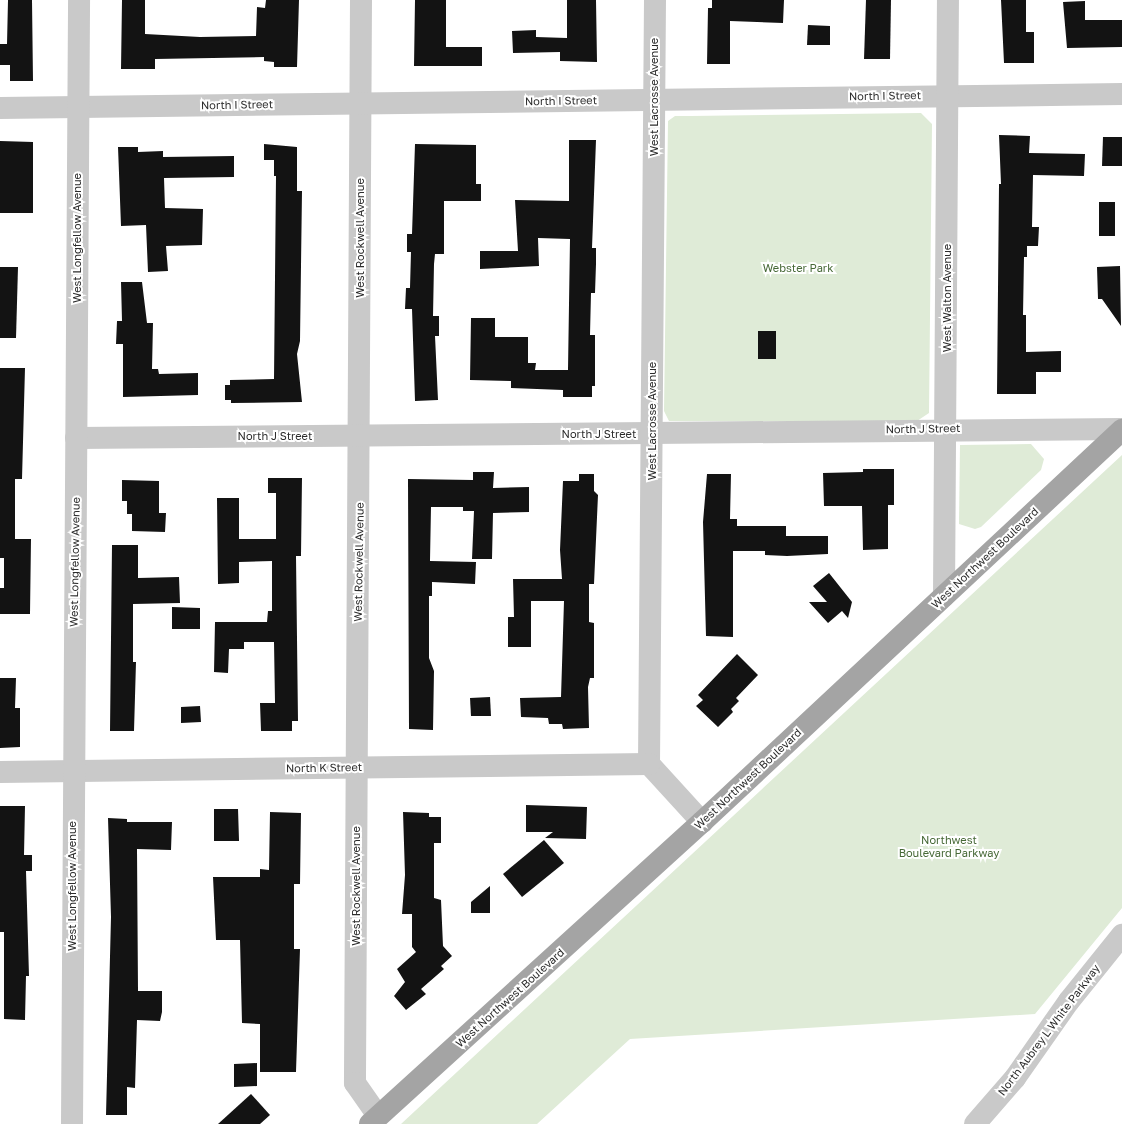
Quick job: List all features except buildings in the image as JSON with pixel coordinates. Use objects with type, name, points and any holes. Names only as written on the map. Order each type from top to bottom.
[{"type":"main road","name":"West Northwest Boulevard","points":[[374,1120],[702,822],[1122,429]]},
{"type":"street","name":"West Longfellow Avenue","points":[[72,1124],[72,772],[79,0]]},
{"type":"street","name":"West Rockwell Avenue","points":[[362,0],[360,104],[360,436],[355,1083],[374,1120]]},
{"type":"street","name":"West Lacrosse Avenue","points":[[649,764],[655,0]]},
{"type":"street","name":"West Walton Avenue","points":[[944,596],[948,0]]},
{"type":"street","name":"North I Street","points":[[0,108],[654,100],[948,94],[1122,94]]},
{"type":"street","name":"North J Street","points":[[76,438],[652,434],[946,429],[1122,429]]},
{"type":"street","name":"North K Street","points":[[0,772],[649,764]]},
{"type":"street","points":[[649,764],[702,822]]},
{"type":"street","name":"North Aubrey L White Parkway","points":[[975,1124],[1015,1078],[1069,1001],[1122,935]]},
{"type":"green space","name":"Webster Park","points":[[921,113],[932,124],[929,413],[917,421],[669,421],[664,411],[668,121],[675,116]]},
{"type":"green space","points":[[1031,444],[1044,459],[1041,470],[981,527],[975,529],[959,524],[960,445]]},
{"type":"green space","name":"Northwest Boulevard Parkway","points":[[1122,455],[1122,908],[1035,1014],[630,1039],[537,1124],[401,1124]]}]
